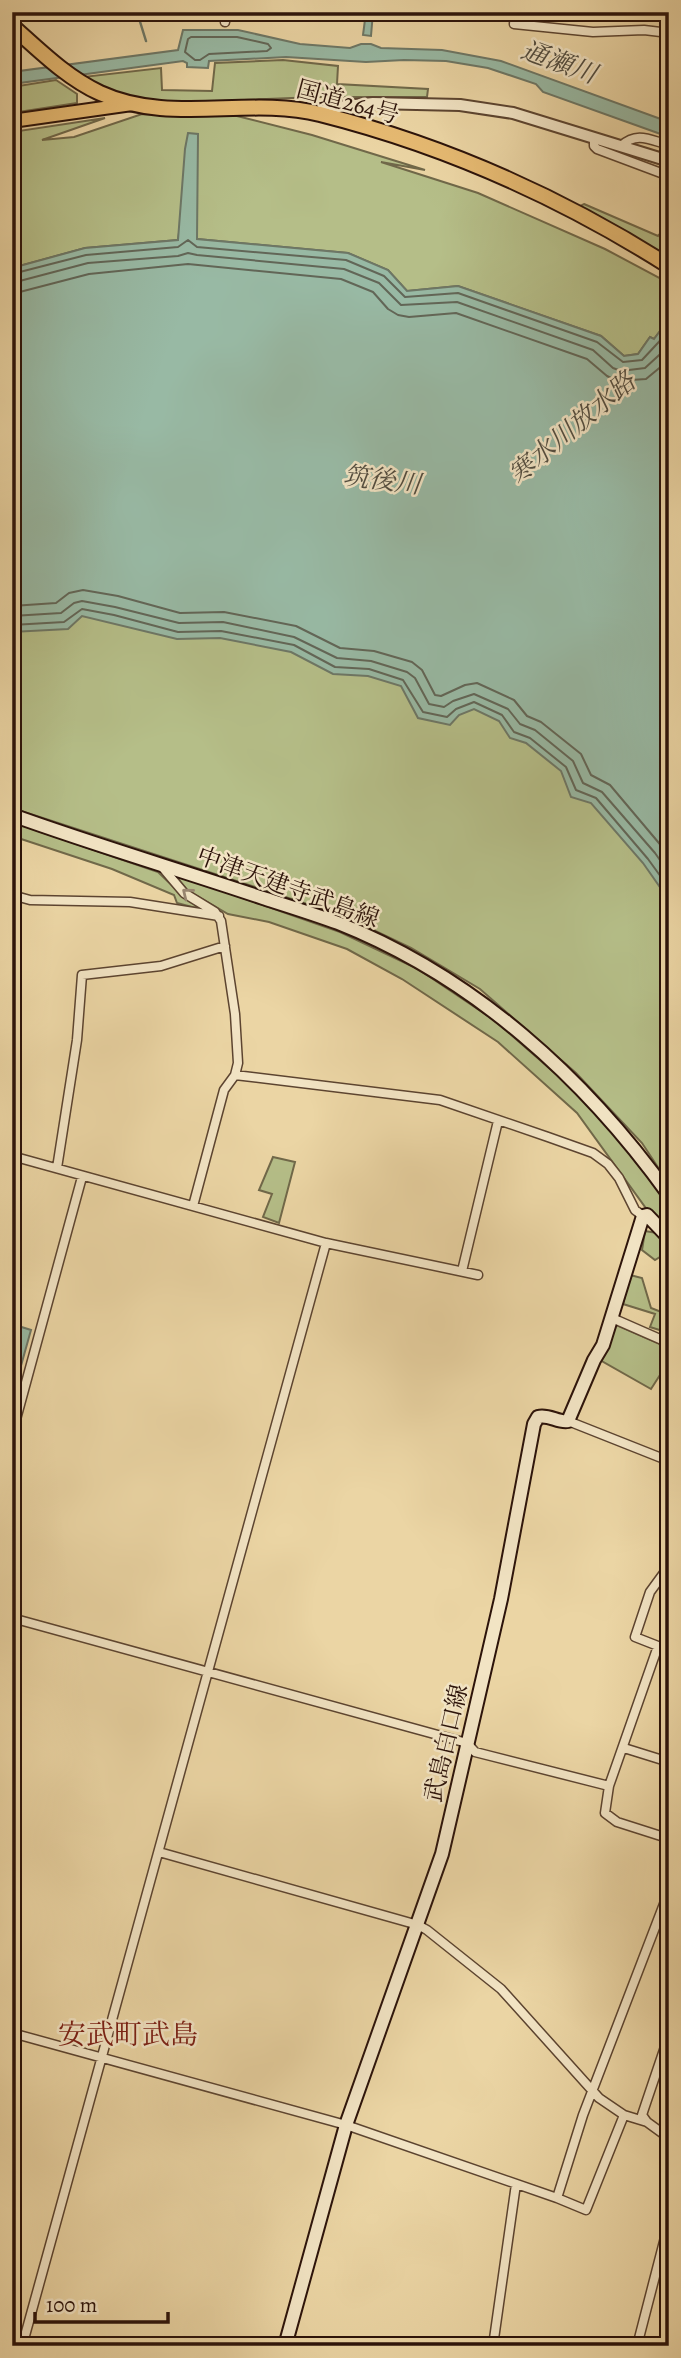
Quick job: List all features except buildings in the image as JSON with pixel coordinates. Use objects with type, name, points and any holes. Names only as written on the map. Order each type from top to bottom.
[{"type":"highway","name":"国道264号","points":[[12,26],[47,57],[99,93],[132,104],[175,108],[257,106],[318,113],[459,159],[527,187],[582,215],[669,266]]},
{"type":"main road","points":[[12,121],[132,104]]},
{"type":"main road","name":"中津天建寺武島線","points":[[12,815],[339,924],[414,959],[473,996],[576,1082],[635,1148],[669,1195]]},
{"type":"main road","points":[[568,1421],[603,1345],[643,1216],[647,1215],[669,1238]]},
{"type":"main road","name":"武島白口線","points":[[285,2346],[346,2125],[442,1854],[501,1599],[534,1424],[538,1417],[544,1415],[568,1421]]},
{"type":"street","points":[[225,22],[226,12]]},
{"type":"street","points":[[515,12],[514,24],[593,32],[644,30],[669,33]]},
{"type":"street","points":[[318,113],[329,108],[373,103],[460,105],[513,113],[669,160]]},
{"type":"street","points":[[621,146],[630,138],[639,137],[669,145]]},
{"type":"street","points":[[594,138],[594,146],[597,149],[669,176]]},
{"type":"street","points":[[161,863],[184,893],[219,916],[235,1014],[235,1075],[225,1090],[194,1206]]},
{"type":"street","points":[[12,895],[30,900],[130,902],[219,916]]},
{"type":"street","points":[[57,1168],[77,1040],[82,975],[161,966],[225,946]]},
{"type":"street","points":[[235,1075],[440,1100],[593,1153],[613,1171],[635,1210],[643,1216]]},
{"type":"street","points":[[462,1271],[498,1121]]},
{"type":"street","points":[[12,1156],[326,1243],[478,1275]]},
{"type":"street","points":[[12,1434],[82,1177]]},
{"type":"street","points":[[22,2344],[326,1243]]},
{"type":"street","points":[[612,1318],[669,1343]]},
{"type":"street","points":[[568,1421],[669,1461]]},
{"type":"street","points":[[669,1566],[650,1592],[635,1637],[658,1646],[609,1786],[605,1813],[611,1819],[664,1837],[669,1844]]},
{"type":"street","points":[[12,1618],[467,1743],[475,1752],[609,1786]]},
{"type":"street","points":[[624,1748],[669,1762]]},
{"type":"street","points":[[159,1852],[418,1925],[445,1942],[501,1989],[592,2091],[624,2115],[647,2122]]},
{"type":"street","points":[[557,2198],[573,2143],[669,1891]]},
{"type":"street","points":[[12,2033],[346,2125],[586,2210],[624,2115]]},
{"type":"street","points":[[669,2035],[642,2115],[669,2138]]},
{"type":"street","points":[[494,2346],[516,2184]]},
{"type":"street","points":[[637,2346],[669,2222]]},
{"type":"green space","points":[[283,60],[338,66],[337,84],[428,89],[427,97],[317,97],[173,103],[143,101],[110,91],[83,77],[161,68],[162,90],[212,91],[215,63]]},
{"type":"green space","points":[[56,80],[77,94],[77,103],[12,113],[12,87]]},
{"type":"green space","points":[[142,114],[237,116],[312,135],[425,170],[381,162],[478,193],[605,249],[669,283],[669,319],[654,339],[650,337],[638,354],[624,356],[601,336],[458,286],[407,291],[388,270],[348,253],[197,239],[180,226],[178,240],[85,248],[12,268],[12,132],[105,118],[42,140],[74,137]]},
{"type":"green space","points":[[584,204],[658,236],[665,228],[669,229],[669,258],[580,206]]},
{"type":"green space","points":[[12,594],[430,673],[531,734],[669,888],[669,1184],[642,1143],[576,1073],[480,989],[411,948],[344,916],[12,808]]},
{"type":"green space","points":[[12,822],[158,872],[183,896],[207,911],[177,903],[174,895],[112,869],[12,836]]},
{"type":"green space","points":[[174,874],[340,932],[418,969],[494,1020],[572,1088],[633,1155],[669,1205],[669,1233],[648,1211],[577,1113],[498,1042],[402,979],[347,949],[269,922],[228,914],[187,890]]},
{"type":"green space","points":[[273,1157],[295,1162],[279,1223],[263,1217],[272,1194],[259,1190]]},
{"type":"green space","points":[[645,1231],[657,1233],[669,1245],[669,1264],[663,1255],[655,1260],[642,1250]]},
{"type":"green space","points":[[630,1275],[642,1278],[651,1308],[669,1315],[669,1333],[650,1327],[655,1314],[623,1304]]},
{"type":"green space","points":[[614,1324],[669,1348],[669,1361],[651,1389],[600,1360]]},
{"type":"water","points":[[366,12],[373,12],[371,36],[363,35]]},
{"type":"water","points":[[183,30],[238,30],[300,44],[350,48],[371,44],[381,48],[442,50],[501,61],[669,122],[669,137],[543,92],[536,84],[488,68],[446,61],[366,62],[286,57],[209,61],[208,68],[187,67],[187,63],[183,61],[12,84],[12,72],[178,50]]},
{"type":"water","points":[[188,133],[198,134],[197,239],[348,253],[388,270],[407,291],[458,286],[601,336],[624,356],[638,354],[650,337],[654,339],[669,319],[669,900],[643,863],[591,803],[571,797],[561,771],[526,743],[510,738],[499,721],[474,709],[459,715],[450,725],[418,718],[401,686],[368,676],[333,674],[291,652],[220,638],[177,639],[82,616],[68,629],[12,632],[12,268],[85,248],[178,240]]},
{"type":"water","points":[[12,1324],[31,1330],[17,1380],[12,1379]]},
{"type":"waterway","points":[[137,12],[146,41]]},
{"type":"waterway","points":[[651,12],[651,19]]},
{"type":"district","name":"安武町武島","points":[[128,2035]]},
{"type":"water label","name":"通瀬川","points":[[559,62]]},
{"type":"water label","name":"寒水川放水路","points":[[572,428]]},
{"type":"water label","name":"筑後川","points":[[382,480]]}]
